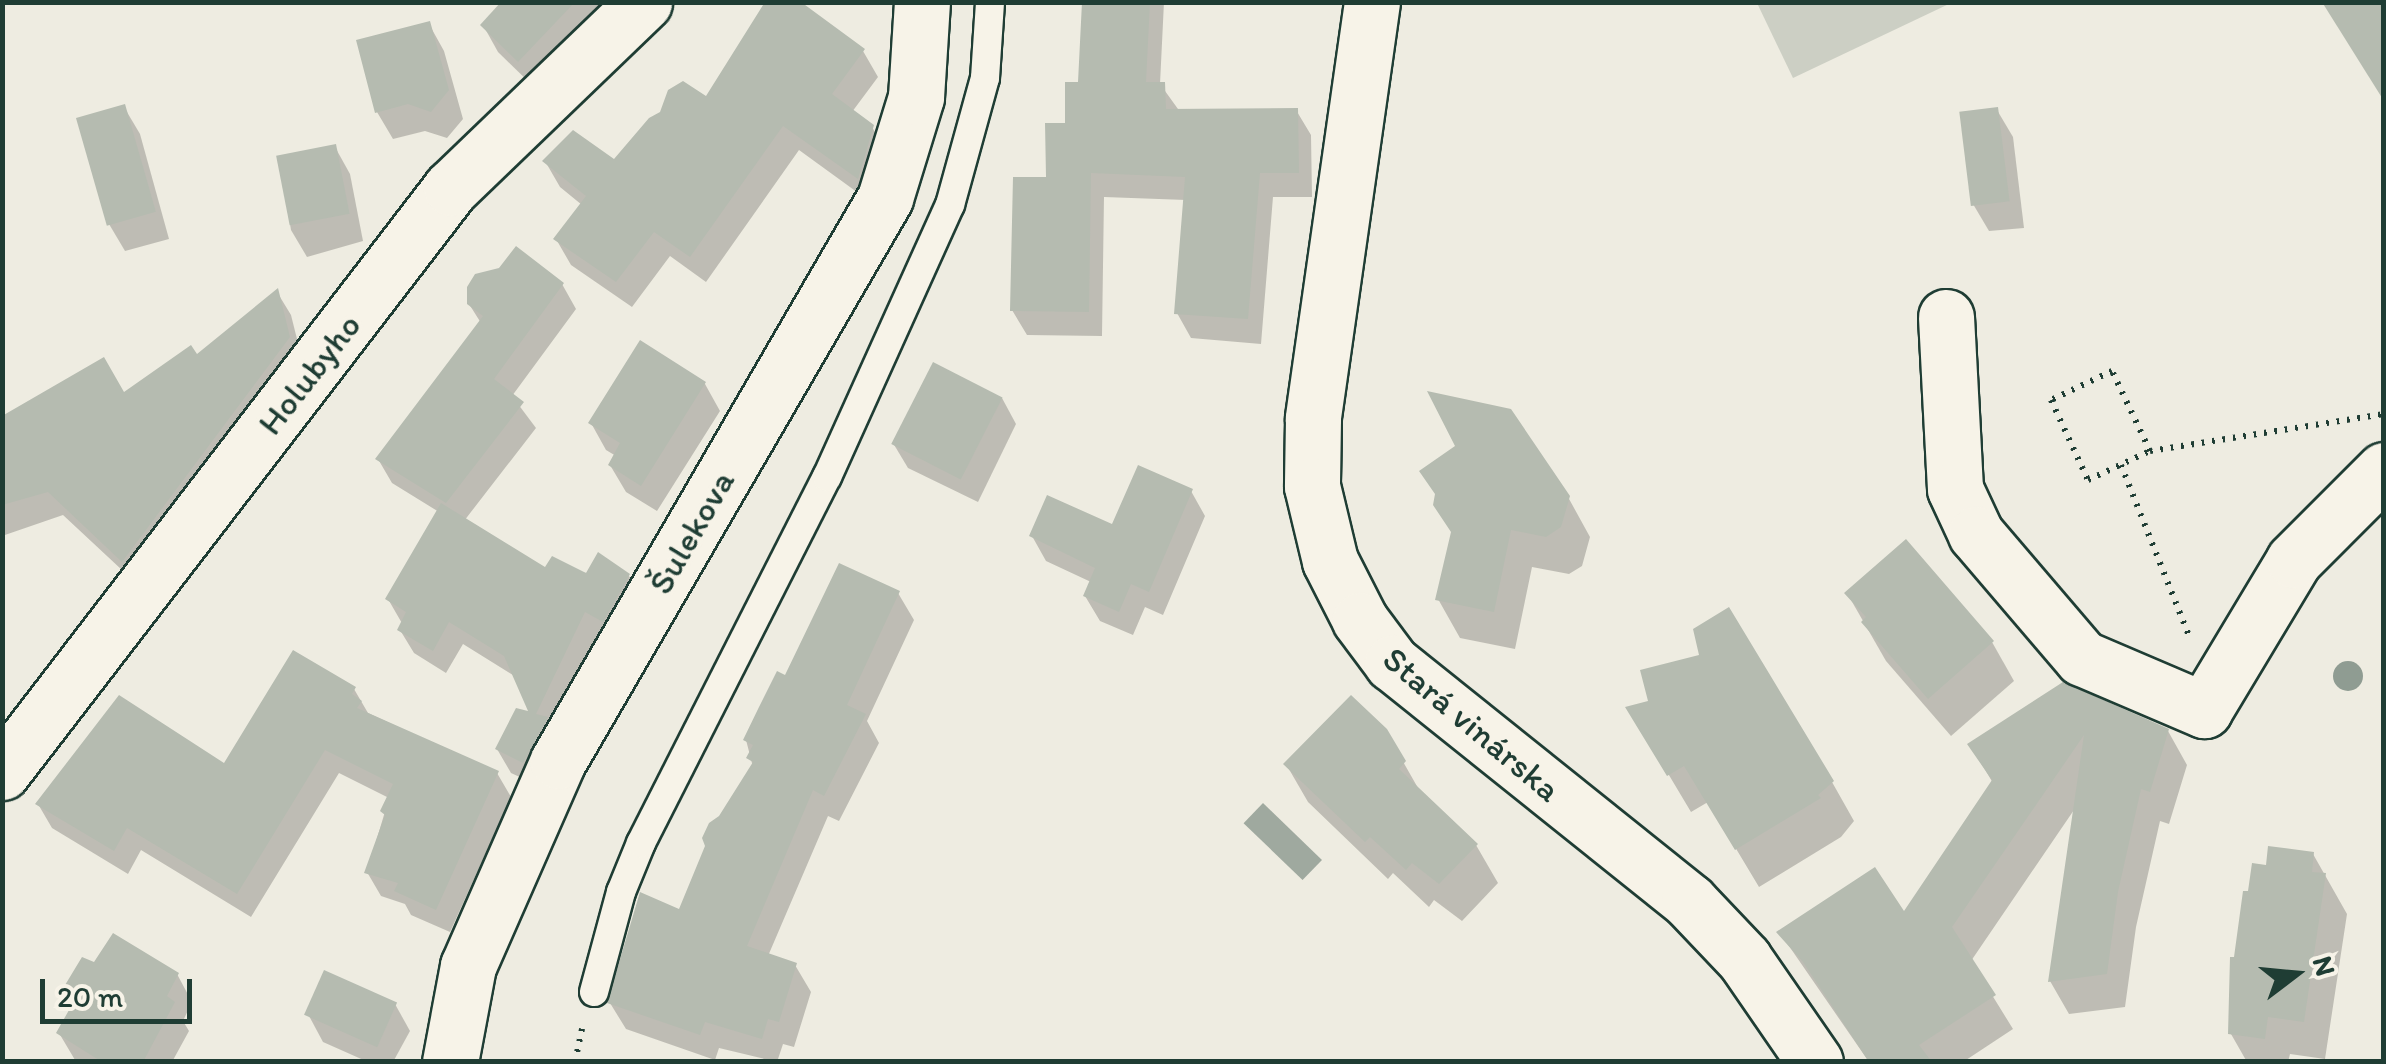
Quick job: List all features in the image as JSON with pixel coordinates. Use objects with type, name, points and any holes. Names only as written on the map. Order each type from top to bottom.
[{"type":"street","name":"Holubyho","points":[[2,772],[451,188],[644,2]]},
{"type":"street","name":"Šulekova","points":[[450,1062],[468,966],[558,761],[884,198],[916,96],[922,2]]},
{"type":"street","name":"Stará vinárska","points":[[1372,2],[1312,419],[1312,486],[1330,561],[1360,620],[1406,676],[1689,901],[1752,970],[1815,1062]]},
{"type":"street","points":[[1946,317],[1955,489],[1976,534],[2082,658],[2204,710]]},
{"type":"street","points":[[2204,710],[2294,560],[2384,470]]},
{"type":"street","points":[[2194,651],[2204,710]]},
{"type":"lane","points":[[594,992],[621,892],[641,842],[827,477],[950,205],[984,78],[990,2]]},
{"type":"path","points":[[2150,451],[2112,371],[2051,400],[2088,480],[2150,451],[2384,414]]},
{"type":"path","points":[[2121,465],[2194,651]]},
{"type":"shaded area","points":[[1757,3],[1951,3],[1793,78]]},
{"type":"shaded area","points":[[1263,803],[1322,860],[1303,880],[1244,823]]},
{"type":"building","points":[[501,2],[575,2],[518,62],[480,25]]},
{"type":"building","points":[[765,2],[801,2],[865,49],[832,94],[874,125],[858,179],[783,126],[690,257],[654,232],[616,282],[553,239],[586,196],[542,161],[573,130],[614,159],[649,118],[660,112],[668,90],[683,81],[706,96]]},
{"type":"building","points":[[1082,2],[1150,2],[1146,82],[1165,82],[1166,109],[1298,108],[1299,173],[1260,173],[1248,319],[1174,314],[1185,177],[1091,173],[1089,312],[1010,311],[1013,177],[1046,177],[1045,123],[1065,123],[1065,82],[1078,82]]},
{"type":"building","points":[[2322,2],[2384,2],[2384,101]]},
{"type":"building","points":[[430,21],[449,90],[431,112],[408,104],[375,113],[356,40]]},
{"type":"building","points":[[125,104],[156,212],[107,226],[76,118]]},
{"type":"building","points":[[1998,107],[2010,201],[1971,206],[1959,112]]},
{"type":"building","points":[[336,144],[350,214],[290,225],[276,156]]},
{"type":"building","points":[[516,246],[564,283],[494,379],[524,402],[446,503],[375,459],[483,316],[467,304],[467,287],[475,274],[499,268]]},
{"type":"building","points":[[278,288],[290,337],[122,562],[48,492],[2,505],[2,416],[104,357],[124,392],[191,345],[197,354]]},
{"type":"building","points":[[640,340],[706,382],[641,486],[608,465],[620,443],[588,423]]},
{"type":"building","points":[[933,362],[1002,397],[961,479],[891,444]]},
{"type":"building","points":[[1427,391],[1511,409],[1570,496],[1561,527],[1546,537],[1511,530],[1494,612],[1435,600],[1451,532],[1433,505],[1435,494],[1419,471],[1455,446]]},
{"type":"building","points":[[1138,465],[1193,489],[1149,592],[1131,584],[1119,612],[1083,596],[1095,568],[1029,536],[1047,495],[1112,524]]},
{"type":"building","points":[[441,503],[545,567],[552,556],[586,573],[598,552],[630,574],[603,622],[585,612],[536,714],[548,717],[523,763],[495,749],[516,708],[528,711],[504,656],[449,622],[433,651],[397,630],[406,612],[385,599]]},
{"type":"building","points":[[1906,539],[1994,641],[1928,699],[1861,622],[1866,617],[1844,593]]},
{"type":"building","points":[[839,563],[900,591],[847,705],[866,714],[824,796],[813,790],[747,946],[797,963],[779,1022],[768,1019],[762,1039],[705,1022],[700,1035],[607,1003],[640,892],[679,909],[705,846],[702,838],[709,823],[719,816],[753,762],[746,758],[753,745],[743,740],[777,671],[785,675]]},
{"type":"building","points":[[1729,607],[1834,781],[1818,795],[1821,798],[1735,850],[1684,766],[1667,776],[1625,707],[1648,701],[1640,670],[1699,655],[1693,629]]},
{"type":"building","points":[[293,650],[356,687],[352,694],[362,701],[357,708],[499,771],[436,910],[394,891],[398,883],[364,873],[385,815],[380,811],[393,784],[325,750],[237,894],[127,828],[114,851],[35,804],[119,695],[224,763]]},
{"type":"building","points":[[2063,682],[2169,729],[2150,792],[2141,789],[2118,892],[2107,974],[2048,982],[2084,735],[1952,927],[1996,995],[1919,1045],[1932,1062],[1869,1062],[1803,962],[1776,932],[1875,867],[1904,911],[1992,780],[1967,744]]},
{"type":"building","points":[[1351,695],[1387,729],[1406,761],[1399,769],[1478,844],[1439,884],[1412,863],[1406,870],[1370,837],[1365,842],[1283,764]]},
{"type":"building","points":[[2268,846],[2314,852],[2312,872],[2326,873],[2304,1022],[2268,1017],[2265,1039],[2228,1034],[2230,957],[2234,957],[2243,891],[2248,891],[2252,863],[2266,865]]},
{"type":"building","points":[[113,933],[179,973],[167,996],[175,1002],[143,1062],[102,1062],[56,1033],[73,1003],[59,995],[82,957],[94,962]]},
{"type":"building","points":[[324,970],[397,1003],[377,1047],[304,1015]]}]
